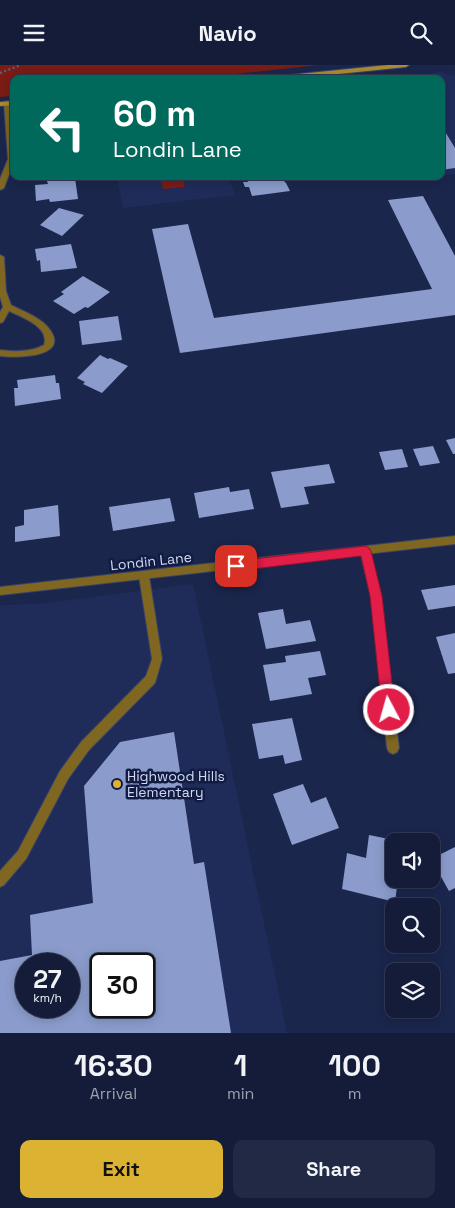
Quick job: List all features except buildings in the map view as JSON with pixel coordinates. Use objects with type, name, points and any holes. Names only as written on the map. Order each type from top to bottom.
[{"type":"main road","points":[[308,75],[406,65]]},
{"type":"street","points":[[7,103],[10,145]]},
{"type":"street","points":[[0,188],[10,162]]},
{"type":"street","points":[[0,257],[2,291],[7,307],[41,325],[49,334],[50,341],[48,347],[41,350],[12,354],[0,353]]},
{"type":"street","points":[[0,320],[7,307]]},
{"type":"street","name":"Londin Lane","points":[[0,591],[455,541]]},
{"type":"street","points":[[365,551],[376,596],[393,747]]},
{"type":"street","points":[[0,881],[22,855],[64,775],[85,745],[151,679],[156,659],[144,576]]},
{"type":"path","points":[[0,73],[21,65]]},
{"type":"shaded area","points":[[0,65],[319,65],[227,75],[10,75],[10,96],[0,97]]},
{"type":"shaded area","points":[[440,72],[455,76],[455,174],[445,175],[445,75],[412,75]]},
{"type":"shaded area","points":[[118,180],[230,180],[235,195],[123,208]]},
{"type":"shaded area","points":[[161,180],[183,180],[185,187],[163,189]]},
{"type":"shaded area","name":"Highwood Hills Elementary","points":[[193,584],[287,1033],[0,1033],[0,605],[39,604]]},
{"type":"place","name":"Highwood Hills Elementary","points":[[117,784]]},
{"type":"route","points":[[236,566],[365,551],[376,596],[389,710]]}]
